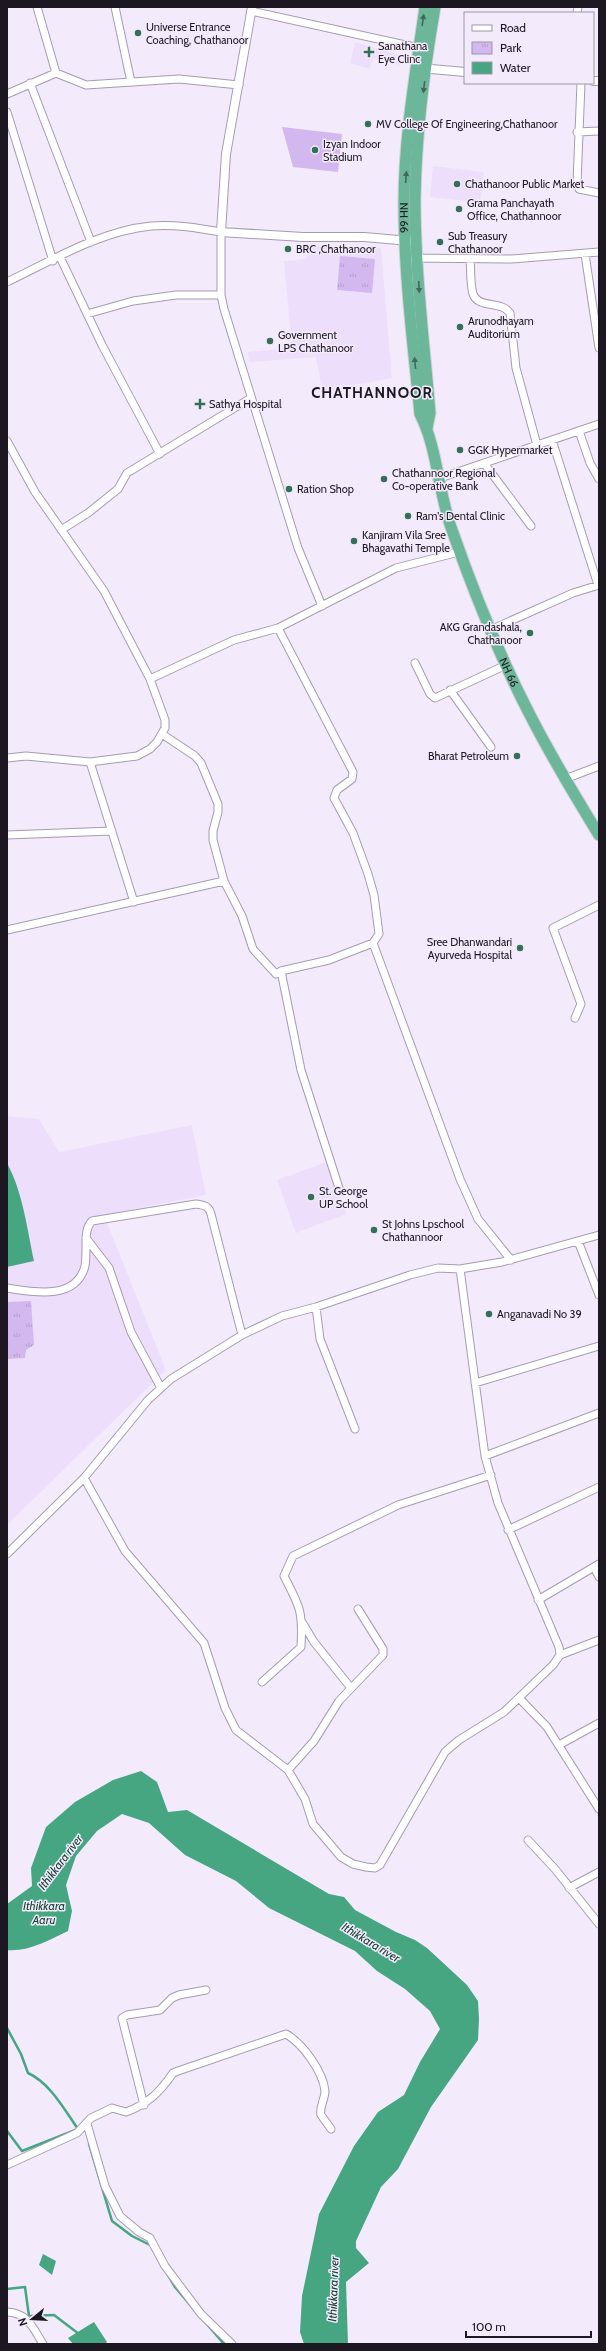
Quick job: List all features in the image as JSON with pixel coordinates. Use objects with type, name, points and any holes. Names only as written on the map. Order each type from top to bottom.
[{"type":"highway","name":"NH 66","points":[[425,7],[419,48],[421,68],[416,164],[417,241],[430,414],[427,428]]},
{"type":"highway","name":"NH 66","points":[[435,7],[421,68],[408,147],[404,201],[406,258],[420,414],[427,428],[437,479],[460,552],[490,630],[530,715],[565,779],[596,823],[599,836]]},
{"type":"street","points":[[37,7],[56,72]]},
{"type":"street","points":[[115,7],[131,82]]},
{"type":"street","points":[[322,606],[298,548],[251,398],[221,295],[221,232],[226,154],[252,9],[419,48]]},
{"type":"street","points":[[421,68],[464,72]]},
{"type":"street","points":[[7,94],[56,72],[86,85],[178,79],[239,85]]},
{"type":"street","points":[[30,83],[92,242]]},
{"type":"street","points":[[581,84],[577,132],[578,188],[584,191],[599,193]]},
{"type":"street","points":[[7,112],[52,261]]},
{"type":"street","points":[[577,132],[599,131]]},
{"type":"street","points":[[7,282],[105,236],[152,226],[186,226],[221,232],[303,237],[364,237],[417,241]]},
{"type":"street","points":[[406,258],[512,259],[599,252]]},
{"type":"street","points":[[585,254],[599,348]]},
{"type":"street","points":[[60,257],[87,314],[160,454]]},
{"type":"street","points":[[470,259],[472,290],[476,299],[482,303],[503,306],[510,313],[516,368],[537,445]]},
{"type":"street","points":[[87,314],[133,301],[176,295],[221,295]]},
{"type":"street","points":[[61,530],[88,513],[118,489],[127,473],[251,398]]},
{"type":"street","points":[[437,479],[598,424]]},
{"type":"street","points":[[579,431],[590,463],[599,479]]},
{"type":"street","points":[[490,630],[574,593],[599,585],[552,440]]},
{"type":"street","points":[[7,441],[35,492],[104,591],[150,679],[164,716],[162,734],[153,747],[140,755],[90,762],[26,756],[7,758]]},
{"type":"street","points":[[484,463],[531,526]]},
{"type":"street","points":[[150,679],[234,640],[278,628],[396,568],[460,552]]},
{"type":"street","points":[[162,734],[195,756],[201,764],[216,795],[218,812],[213,831],[213,840],[224,881],[242,916],[253,949],[276,974],[281,971],[329,960],[373,944],[378,934],[374,895],[353,833],[334,798],[337,790],[352,779],[352,772],[278,628]]},
{"type":"street","points":[[415,663],[433,697],[435,698],[506,665]]},
{"type":"street","points":[[450,690],[491,747]]},
{"type":"street","points":[[90,762],[134,902]]},
{"type":"street","points":[[565,779],[599,766]]},
{"type":"street","points":[[7,835],[112,831]]},
{"type":"street","points":[[7,930],[224,881]]},
{"type":"street","points":[[575,1018],[581,1004],[553,928],[599,905]]},
{"type":"street","points":[[373,944],[476,1215],[511,1260]]},
{"type":"street","points":[[281,971],[301,1070],[338,1188]]},
{"type":"street","points":[[7,1288],[32,1293],[65,1290],[75,1285],[85,1266],[86,1238],[89,1224],[96,1220],[196,1204],[208,1207],[211,1214],[242,1335]]},
{"type":"street","points":[[7,1554],[84,1478],[127,1424],[161,1388],[171,1379],[242,1335],[282,1316],[316,1307],[410,1275],[438,1268],[460,1269],[511,1260],[599,1235]]},
{"type":"street","points":[[86,1238],[108,1268],[132,1332],[161,1388]]},
{"type":"street","points":[[578,1240],[599,1295]]},
{"type":"street","points":[[460,1269],[485,1456],[498,1503],[508,1530],[559,1647],[560,1655]]},
{"type":"street","points":[[316,1307],[320,1339],[355,1429]]},
{"type":"street","points":[[475,1383],[599,1346]]},
{"type":"street","points":[[485,1456],[599,1413]]},
{"type":"street","points":[[262,1682],[301,1647],[302,1622],[300,1607],[284,1576],[293,1556],[398,1505],[491,1475]]},
{"type":"street","points":[[84,1478],[125,1551],[204,1643],[230,1722],[236,1730],[288,1770],[305,1799],[314,1824],[332,1848],[353,1864],[375,1868],[380,1865],[445,1752],[459,1740],[504,1712],[553,1665],[560,1655],[599,1640]]},
{"type":"street","points":[[508,1530],[599,1487]]},
{"type":"street","points":[[538,1600],[596,1565],[599,1577]]},
{"type":"street","points":[[288,1770],[314,1741],[339,1701],[382,1657],[384,1652],[358,1609]]},
{"type":"street","points":[[302,1622],[314,1642],[351,1688]]},
{"type":"street","points":[[519,1698],[547,1727],[599,1809]]},
{"type":"street","points":[[559,1745],[599,1723]]},
{"type":"street","points":[[528,1840],[599,1924]]},
{"type":"street","points":[[569,1888],[599,1872]]},
{"type":"street","points":[[144,2105],[122,2018],[127,2015],[160,2010],[172,1998],[179,1994],[206,1990]]},
{"type":"street","points":[[7,2165],[77,2133],[91,2118],[112,2108],[126,2112],[144,2105],[154,2098],[173,2073],[178,2070],[286,2034],[299,2045],[317,2070],[325,2091],[321,2116],[331,2129]]},
{"type":"street","points":[[87,2124],[105,2186],[120,2216],[139,2232],[150,2238],[165,2266],[201,2314],[232,2344]]},
{"type":"street","points":[[7,2312],[19,2313],[28,2319],[43,2344]]},
{"type":"shaded area","points":[[355,42],[402,56],[400,65],[373,58],[370,69],[350,63]]},
{"type":"shaded area","name":"Chathanoor Public Market","points":[[433,166],[484,172],[480,203],[430,197]]},
{"type":"shaded area","points":[[306,246],[381,248],[392,378],[322,391],[316,357],[249,362],[248,352],[292,348],[284,261],[307,259]]},
{"type":"shaded area","points":[[7,1116],[39,1119],[59,1152],[192,1125],[206,1195],[109,1214],[107,1223],[166,1370],[7,1525]]},
{"type":"shaded area","name":"St. George UP School","points":[[326,1162],[346,1214],[296,1233],[277,1180]]},
{"type":"green space","name":"Izyan Indoor Stadium","points":[[282,127],[342,134],[338,172],[293,167]]},
{"type":"green space","points":[[340,256],[375,259],[372,293],[337,290]]},
{"type":"green space","points":[[31,1301],[34,1345],[26,1350],[25,1358],[7,1359],[7,1302]]},
{"type":"water","points":[[7,1163],[21,1198],[34,1261],[7,1267]]},
{"type":"water","name":"Ithikkara Aaru","points":[[141,1771],[157,1782],[168,1812],[187,1810],[329,1894],[344,1897],[355,1910],[396,1932],[415,1940],[427,1948],[467,1985],[478,2001],[478,2040],[431,2107],[398,2169],[381,2187],[356,2241],[356,2248],[369,2263],[346,2282],[348,2344],[304,2344],[300,2332],[302,2296],[319,2214],[354,2146],[378,2112],[404,2095],[420,2062],[440,2029],[430,2011],[405,1989],[377,1971],[355,1951],[269,1908],[236,1881],[185,1855],[149,1823],[122,1814],[97,1831],[76,1856],[66,1885],[72,1911],[68,1931],[31,1947],[7,1950],[7,1904],[32,1886],[31,1868],[46,1827],[75,1802],[113,1780]]},
{"type":"water","points":[[43,2254],[56,2261],[52,2275],[39,2265]]},
{"type":"water","points":[[94,2322],[107,2342],[105,2344],[73,2344],[68,2338]]},
{"type":"waterway","points":[[7,2028],[21,2054],[28,2073],[36,2077],[50,2090],[78,2129],[22,2151],[7,2131]]},
{"type":"waterway","points":[[89,2144],[112,2221],[132,2236],[152,2246]]},
{"type":"waterway","points":[[168,2275],[175,2287],[191,2306]]},
{"type":"waterway","points":[[7,2289],[25,2287],[29,2316],[54,2315],[79,2334]]},
{"type":"waterway","points":[[205,2322],[224,2344]]},
{"type":"place","name":"Universe Entrance Coaching, Chathanoor","points":[[138,33]]},
{"type":"place","name":"Sanathana Eye Clinc","points":[[369,52]]},
{"type":"place","name":"MV College Of Engineering,Chathanoor","points":[[368,124]]},
{"type":"place","name":"Izyan Indoor Stadium","points":[[315,150]]},
{"type":"place","name":"Chathanoor Public Market","points":[[457,184]]},
{"type":"place","name":"Grama Panchayath Office, Chathannoor","points":[[459,209]]},
{"type":"place","name":"Sub Treasury Chathanoor","points":[[440,242]]},
{"type":"place","name":"BRC ,Chathanoor","points":[[288,249]]},
{"type":"place","name":"Arunodhayam Auditorium","points":[[460,327]]},
{"type":"place","name":"Government LPS Chathanoor","points":[[270,341]]},
{"type":"place","name":"Sathya Hospital","points":[[200,404]]},
{"type":"place","name":"GGK Hypermarket","points":[[460,450]]},
{"type":"place","name":"Chathannoor Regional Co-operative Bank","points":[[384,479]]},
{"type":"place","name":"Ration Shop","points":[[289,489]]},
{"type":"place","name":"Ram's Dental Clinic","points":[[408,516]]},
{"type":"place","name":"Kanjiram Vila Sree Bhagavathi Temple","points":[[354,541]]},
{"type":"place","name":"AKG Grandashala, Chathanoor","points":[[530,633]]},
{"type":"place","name":"Bharat Petroleum","points":[[517,756]]},
{"type":"place","name":"Sree Dhanwandari Ayurveda Hospital","points":[[520,948]]},
{"type":"place","name":"St. George UP School","points":[[311,1197]]},
{"type":"place","name":"St Johns Lpschool Chathannoor","points":[[374,1230]]},
{"type":"place","name":"Anganavadi No 39","points":[[489,1314]]},
{"type":"district","name":"CHATHANNOOR","points":[[372,393]]},
{"type":"water label","name":"Ithikkara river","points":[[60,1862]]},
{"type":"water label","name":"Ithikkara river","points":[[371,1942]]},
{"type":"water label","name":"Ithikkara river","points":[[333,2289]]}]
